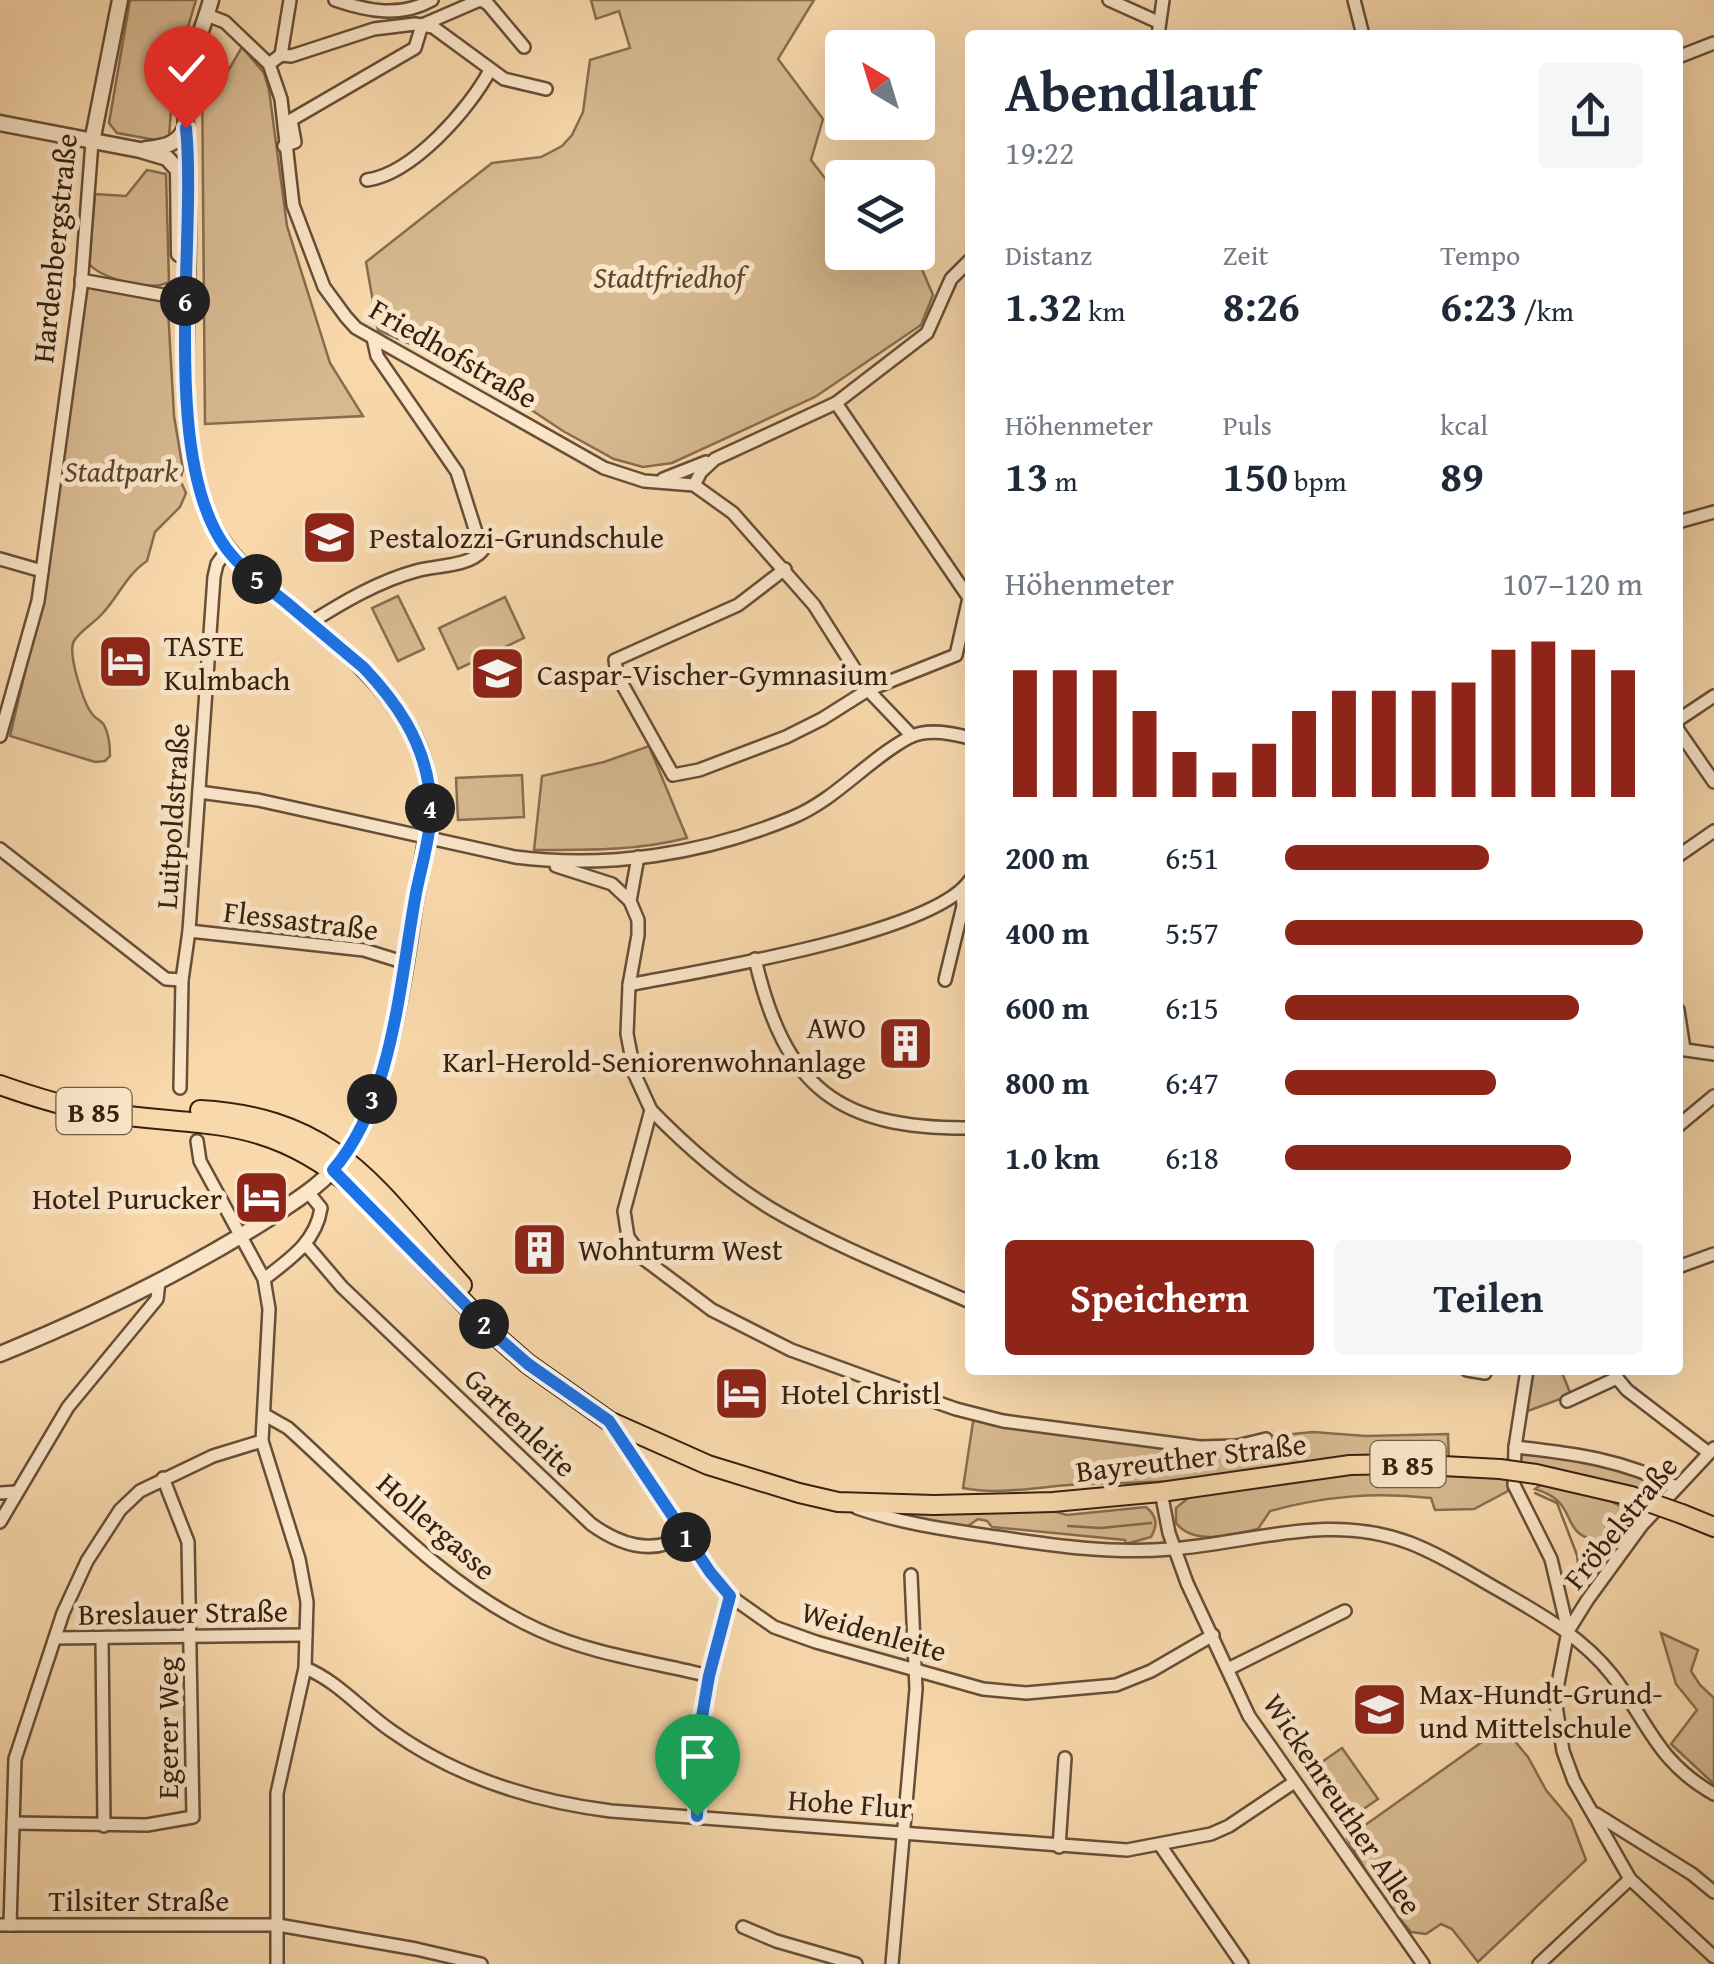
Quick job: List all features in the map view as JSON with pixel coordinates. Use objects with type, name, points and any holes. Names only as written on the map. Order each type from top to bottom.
[{"type":"main road","name":"B 85","points":[[0,1074],[95,1102],[259,1116],[304,1133],[338,1164]]},
{"type":"main road","name":"B 85","points":[[0,1085],[94,1112],[209,1122],[260,1132],[338,1164]]},
{"type":"main road","name":"Bayreuther Straße","points":[[338,1164],[496,1336],[528,1364],[609,1421],[708,1465],[838,1502],[1053,1502],[1160,1492],[1350,1465],[1404,1464],[1536,1474],[1631,1496],[1714,1528]]},
{"type":"main road","name":"Bayreuther Straße","points":[[338,1164],[504,1329],[537,1358],[598,1400],[632,1421],[716,1458],[875,1502]]},
{"type":"street","name":"Hardenbergstraße","points":[[0,736],[38,601],[81,280],[92,142],[120,0]]},
{"type":"street","points":[[184,299],[188,258],[186,85],[209,8],[269,64],[281,54],[290,0]]},
{"type":"street","points":[[335,0],[367,11],[398,11],[432,0]]},
{"type":"street","points":[[284,146],[295,142],[292,120],[415,48],[422,25],[480,0],[488,4],[524,47]]},
{"type":"street","points":[[1109,0],[1160,13]]},
{"type":"street","points":[[1354,0],[1362,30]]},
{"type":"street","points":[[281,54],[290,56],[374,29],[422,25],[433,27],[464,47],[504,79],[546,89]]},
{"type":"street","points":[[1683,55],[1714,43]]},
{"type":"street","name":"Friedhofstraße","points":[[269,64],[281,99],[293,205],[324,287],[356,328],[604,468],[652,482],[694,485]]},
{"type":"street","points":[[367,180],[386,178],[446,128],[480,89],[490,70]]},
{"type":"street","points":[[0,123],[140,150],[173,163],[178,170],[188,396],[196,467],[206,511],[227,550],[247,571],[364,668],[397,707],[414,734],[430,790],[429,836],[380,1076],[338,1164],[308,1192],[240,1237],[160,1282],[83,1320],[0,1354]]},
{"type":"street","points":[[140,150],[173,144],[186,128]]},
{"type":"street","points":[[652,482],[715,459],[836,403],[927,333],[951,279],[965,265]]},
{"type":"street","points":[[81,280],[184,299]]},
{"type":"street","points":[[310,623],[386,582],[477,556],[482,550],[457,472],[376,356],[372,338]]},
{"type":"street","points":[[836,403],[965,592]]},
{"type":"street","points":[[715,459],[694,485],[733,512],[785,570],[814,606],[868,690],[912,736]]},
{"type":"street","points":[[1683,521],[1714,512]]},
{"type":"street","name":"Luitpoldstraße","points":[[180,1088],[182,980],[189,931],[214,578],[217,564],[227,550]]},
{"type":"street","points":[[0,559],[42,571]]},
{"type":"street","points":[[785,570],[738,606],[616,660],[617,675],[673,775],[699,770],[786,737],[868,690],[956,655],[965,616]]},
{"type":"street","points":[[1683,717],[1714,696]]},
{"type":"street","points":[[199,792],[258,800],[487,852],[604,863],[703,846],[793,818],[912,736],[944,733],[965,737]]},
{"type":"street","points":[[1683,737],[1714,782]]},
{"type":"street","points":[[1683,853],[1714,831]]},
{"type":"street","points":[[0,849],[166,979],[182,980]]},
{"type":"street","points":[[630,901],[638,857]]},
{"type":"street","points":[[543,860],[612,884],[630,901],[638,920],[638,935],[629,986],[627,1034],[630,1055],[651,1110],[727,1176],[779,1214],[965,1300]]},
{"type":"street","points":[[629,986],[816,947],[892,926],[965,888]]},
{"type":"street","points":[[945,980],[963,906],[962,892]]},
{"type":"street","name":"Flessastraße","points":[[189,931],[364,950],[406,963]]},
{"type":"street","points":[[755,960],[764,1000],[781,1042],[814,1085],[867,1117],[904,1126],[965,1128]]},
{"type":"street","points":[[1683,1050],[1712,1057]]},
{"type":"street","points":[[1683,1122],[1714,1096]]},
{"type":"street","points":[[651,1110],[624,1211],[628,1237],[644,1259],[677,1286],[751,1332],[891,1386],[1003,1421],[1200,1447],[1236,1446],[1266,1439]]},
{"type":"street","points":[[196,1142],[200,1160],[264,1279],[269,1309],[262,1441],[304,1581],[305,1668],[278,1793],[277,1964]]},
{"type":"street","points":[[264,1279],[304,1247],[319,1221],[320,1208],[308,1192]]},
{"type":"street","name":"Gartenleite","points":[[304,1247],[604,1534],[640,1547],[655,1548],[685,1535]]},
{"type":"street","points":[[1683,1266],[1714,1254]]},
{"type":"street","points":[[0,1522],[68,1407],[157,1299],[160,1282]]},
{"type":"street","points":[[1525,1375],[1514,1485],[1551,1559],[1568,1631],[1555,1689],[1562,1752],[1586,1804],[1630,1879],[1714,1956]]},
{"type":"street","points":[[1566,1401],[1614,1375]]},
{"type":"street","points":[[1617,1375],[1627,1390],[1711,1450]]},
{"type":"street","name":"Hollergasse","points":[[265,1415],[288,1428],[439,1566],[500,1611],[568,1642],[709,1676]]},
{"type":"street","name":"Weidenleite","points":[[609,1421],[730,1596],[774,1627],[816,1642],[983,1689],[1026,1694],[1116,1684],[1214,1634]]},
{"type":"street","points":[[54,1638],[87,1561],[113,1520],[140,1491],[213,1456],[262,1441]]},
{"type":"street","points":[[1515,1447],[1600,1457],[1645,1471],[1676,1487]]},
{"type":"street","name":"Fröbelstraße","points":[[1568,1631],[1642,1525],[1711,1450]]},
{"type":"street","name":"Egerer Weg","points":[[104,1826],[147,1826],[193,1817],[188,1542],[164,1478]]},
{"type":"street","points":[[0,1493],[17,1492]]},
{"type":"street","name":"Wickenreuther Allee","points":[[1160,1492],[1186,1583],[1214,1634],[1249,1716],[1423,1964]]},
{"type":"street","name":"Bayreuther Straße","points":[[838,1502],[897,1521],[1074,1548],[1174,1549],[1329,1528],[1379,1533],[1446,1559],[1568,1631],[1612,1676],[1665,1757],[1714,1794]]},
{"type":"street","points":[[892,1964],[916,1669],[911,1575]]},
{"type":"street","points":[[697,1816],[699,1734],[730,1596]]},
{"type":"street","name":"Wickenreuther Allee","points":[[1228,1669],[1345,1611]]},
{"type":"street","name":"Breslauer Straße","points":[[5,1925],[15,1759],[54,1638],[306,1635]]},
{"type":"street","points":[[14,1823],[104,1826],[102,1638]]},
{"type":"street","name":"Hohe Flur","points":[[305,1668],[322,1674],[401,1738],[435,1759],[482,1780],[562,1805],[1126,1850],[1211,1834],[1293,1783]]},
{"type":"street","points":[[1060,1847],[1066,1758]]},
{"type":"street","points":[[1586,1804],[1601,1819],[1692,1874],[1714,1892]]},
{"type":"street","points":[[1160,1846],[1242,1964]]},
{"type":"street","points":[[1539,1964],[1630,1879]]},
{"type":"street","name":"Tilsiter Straße","points":[[5,1925],[278,1926],[481,1964]]},
{"type":"street","points":[[744,1927],[776,1941],[856,1964]]},
{"type":"green space","points":[[130,0],[196,0],[174,74],[169,136],[161,141],[117,133],[109,123]]},
{"type":"green space","name":"Stadtfriedhof","points":[[591,0],[814,0],[778,59],[823,119],[811,160],[825,178],[825,270],[922,270],[933,295],[921,325],[815,397],[672,463],[643,467],[614,459],[563,431],[471,370],[378,330],[366,262],[492,163],[541,157],[562,146],[583,112],[590,60],[630,48],[619,11],[596,19]]},
{"type":"green space","points":[[242,47],[264,73],[269,90],[287,226],[330,363],[363,416],[205,424],[202,72],[221,83]]},
{"type":"green space","points":[[147,170],[166,174],[169,282],[150,286],[115,279],[89,264],[95,194],[126,196]]},
{"type":"green space","name":"Stadtpark","points":[[85,285],[162,299],[168,309],[174,416],[183,470],[180,480],[186,493],[180,507],[155,532],[147,561],[74,641],[73,656],[81,690],[109,740],[110,756],[95,762],[10,736],[42,600]]},
{"type":"green space","points":[[398,596],[424,649],[398,661],[372,608]]},
{"type":"green space","points":[[505,597],[524,638],[458,669],[439,628]]},
{"type":"green space","points":[[649,746],[687,838],[630,848],[534,850],[542,776],[604,762]]},
{"type":"green space","points":[[522,775],[524,817],[458,820],[456,778]]},
{"type":"green space","points":[[1530,1375],[1563,1375],[1571,1395],[1525,1412]]},
{"type":"green space","points":[[983,1416],[1182,1445],[1313,1432],[1366,1436],[1448,1434],[1449,1465],[1009,1491],[963,1488],[973,1422]]},
{"type":"green space","points":[[1515,1447],[1572,1452],[1666,1482],[1655,1498],[1513,1462]]},
{"type":"green space","points":[[1379,1471],[1509,1476],[1508,1491],[1474,1509],[1435,1510],[1431,1498],[1410,1496],[1310,1502],[1270,1511],[1258,1529],[1225,1536],[1203,1537],[1176,1523],[1176,1508],[1194,1493]]},
{"type":"green space","points":[[1542,1484],[1599,1495],[1633,1513],[1606,1542],[1590,1539],[1573,1527],[1560,1503],[1535,1489]]},
{"type":"green space","points":[[1146,1507],[1155,1521],[1151,1537],[1126,1544],[1125,1540],[992,1527],[978,1519],[965,1528],[937,1526],[894,1513],[1046,1509],[1067,1515]]},
{"type":"green space","points":[[1661,1633],[1698,1650],[1691,1671],[1714,1698],[1714,1784],[1671,1744],[1697,1710],[1676,1684]]},
{"type":"green space","points":[[1503,1727],[1571,1820],[1586,1860],[1478,1962],[1452,1929],[1441,1924],[1426,1934],[1411,1932],[1381,1897],[1347,1838]]},
{"type":"green space","points":[[1342,1748],[1378,1799],[1342,1824],[1306,1773]]},
{"type":"waterway","points":[[1535,1493],[1557,1503],[1577,1555],[1580,1585]]},
{"type":"waterway","points":[[1068,1526],[1101,1528],[1151,1523]]},
{"type":"place","name":"Pestalozzi-Grundschule","points":[[330,537]]},
{"type":"place","name":"TASTE Kulmbach","points":[[125,662]]},
{"type":"place","name":"Caspar-Vischer-Gymnasium","points":[[498,674]]},
{"type":"place","name":"AWO Karl-Herold-Seniorenwohnanlage","points":[[905,1044]]},
{"type":"place","name":"Hotel Purucker","points":[[261,1198]]},
{"type":"place","name":"Wohnturm West","points":[[539,1249]]},
{"type":"place","name":"Hotel Christl","points":[[742,1393]]},
{"type":"place","name":"Max-Hundt-Grund- und Mittelschule","points":[[1380,1710]]},
{"type":"route","points":[[186,128],[186,361],[192,440],[206,511],[218,538],[238,563],[381,686],[414,734],[430,790],[429,836],[388,1046],[354,1140],[333,1170],[496,1336],[528,1364],[609,1421],[730,1596],[699,1734],[697,1816]]}]
